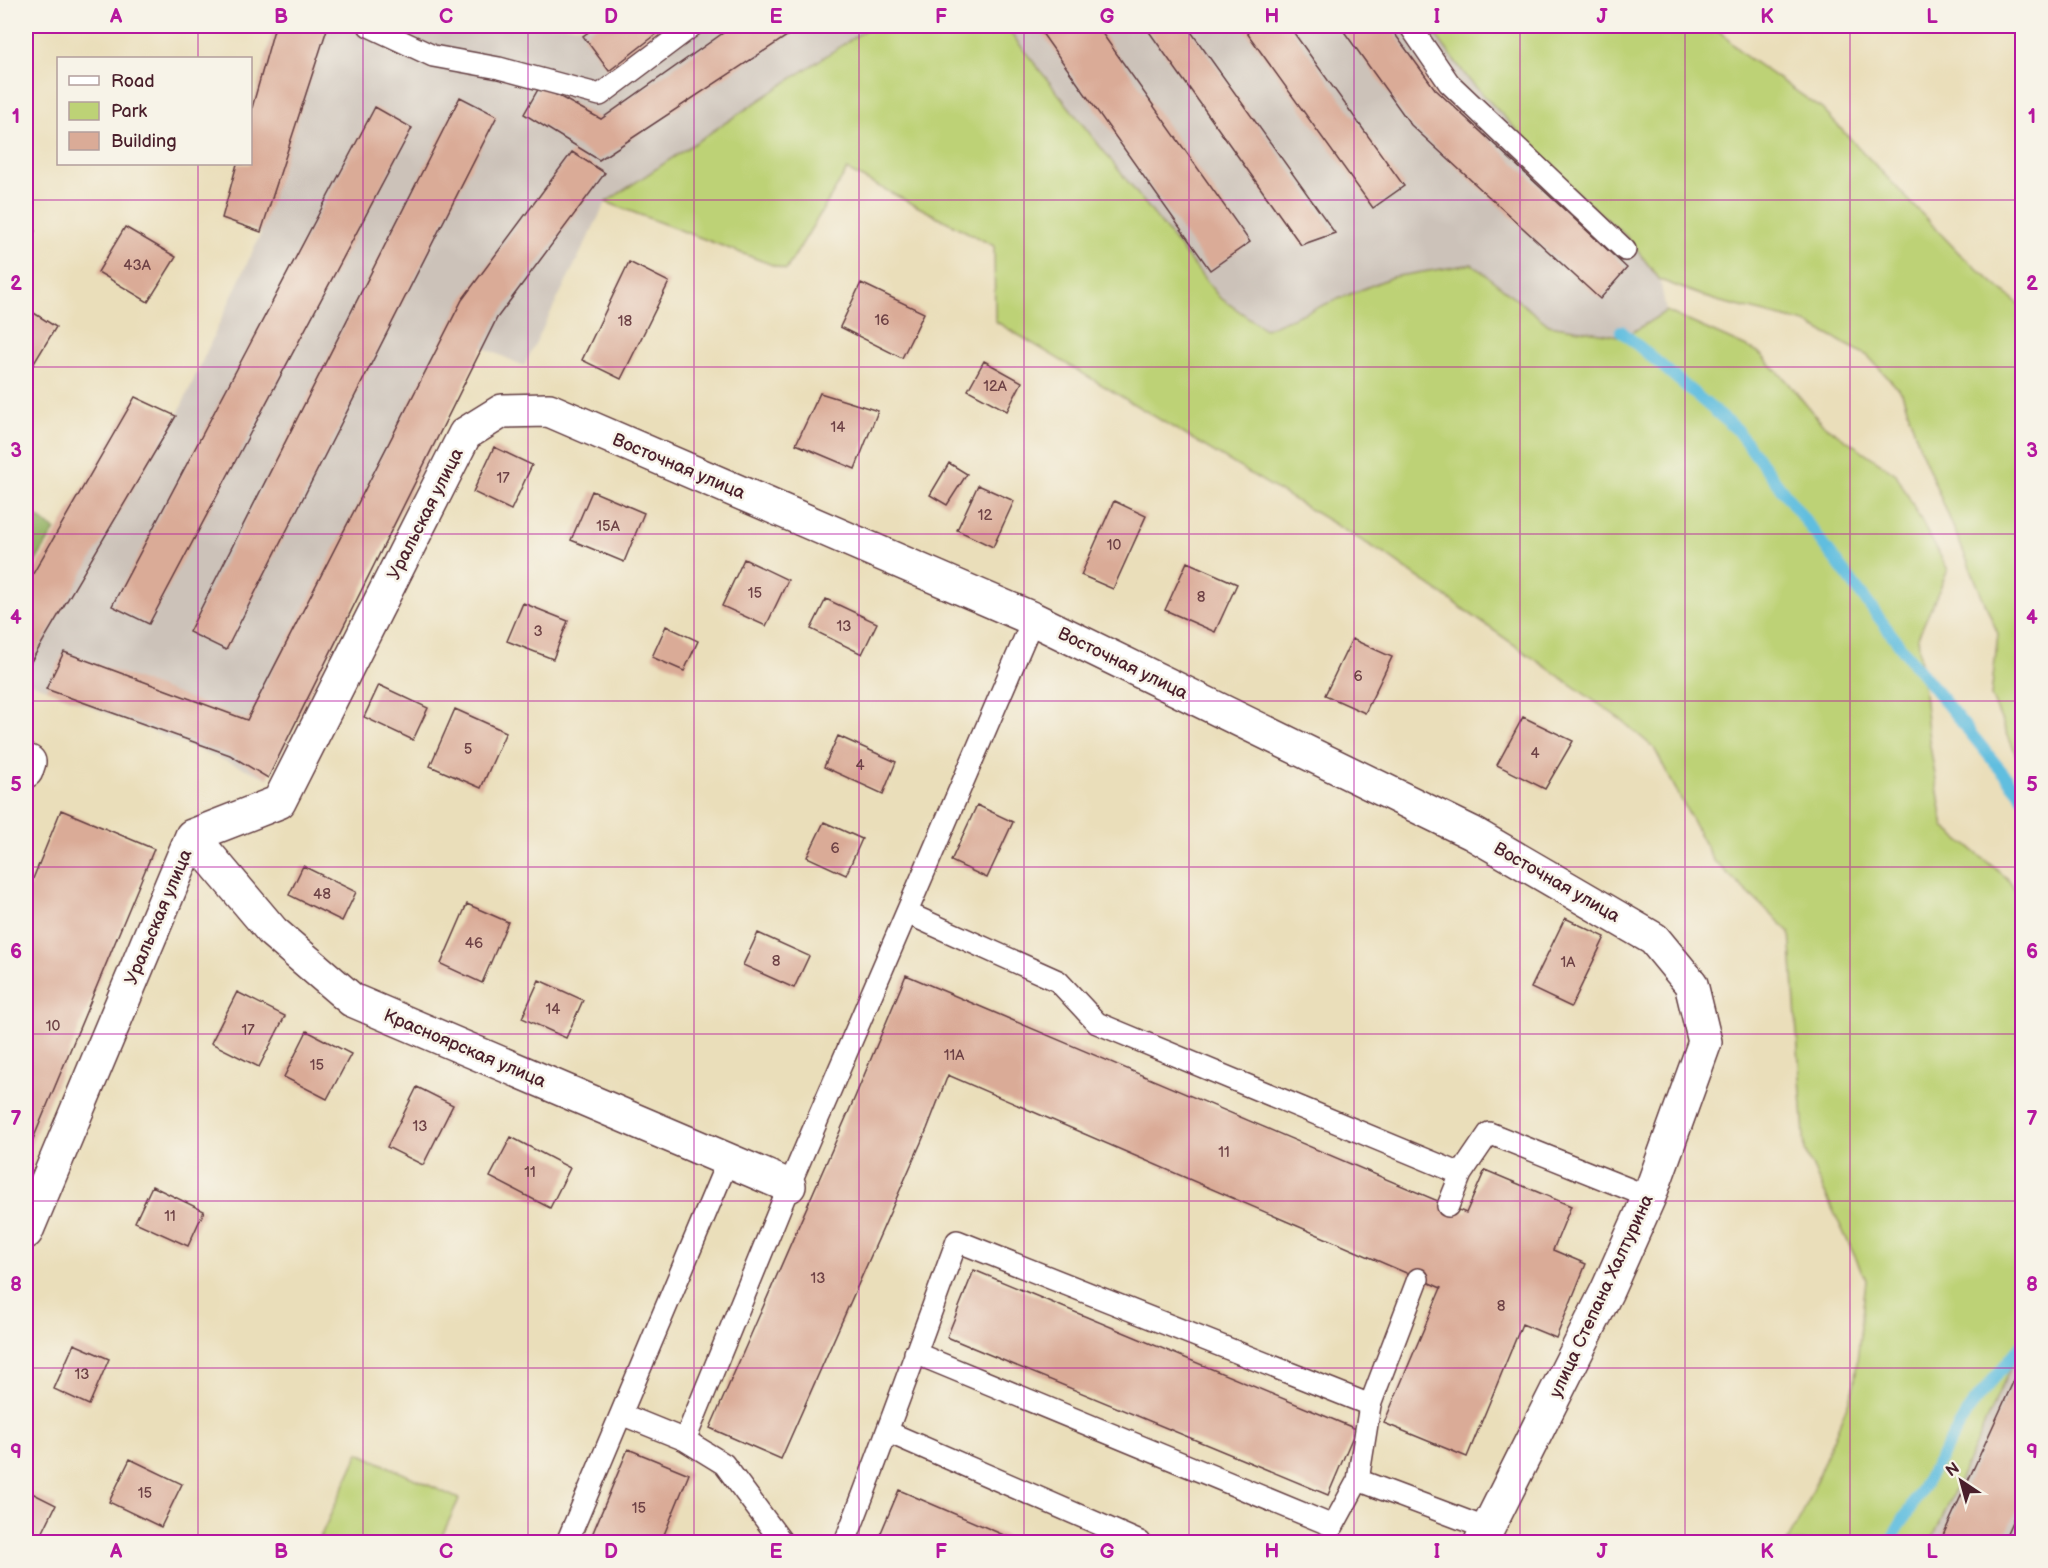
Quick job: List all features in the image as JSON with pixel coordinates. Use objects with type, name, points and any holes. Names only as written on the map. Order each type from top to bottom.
[{"type":"street","name":"Восточная улица","points":[[465,434],[502,411],[549,410],[1033,619],[1472,833],[1654,939],[1691,984],[1705,1042]]},
{"type":"street","name":"Уральская улица","points":[[26,1232],[192,836],[279,802],[465,434]]},
{"type":"street","name":"Красноярская улица","points":[[192,836],[273,932],[352,1000],[789,1186]]},
{"type":"street","name":"улица Степана Халтурина","points":[[1484,1536],[1607,1291],[1649,1197],[1705,1042]]},
{"type":"lane","points":[[369,26],[433,56],[499,68],[600,95],[692,26]]},
{"type":"lane","points":[[1410,26],[1449,83],[1625,250]]},
{"type":"lane","points":[[685,1440],[789,1186],[1033,619]]},
{"type":"lane","points":[[907,913],[1058,981],[1097,1023],[1461,1174]]},
{"type":"lane","points":[[1448,1206],[1461,1174],[1490,1133],[1649,1197]]},
{"type":"lane","points":[[567,1542],[728,1160]]},
{"type":"lane","points":[[845,1542],[888,1432],[957,1241],[1370,1405]]},
{"type":"lane","points":[[915,1353],[1333,1527],[1358,1480],[1370,1405],[1418,1279]]},
{"type":"lane","points":[[621,1414],[685,1440],[724,1464],[782,1542]]},
{"type":"lane","points":[[888,1432],[1140,1542]]},
{"type":"lane","points":[[1358,1480],[1484,1536]]},
{"type":"shaded area","points":[[274,26],[871,26],[606,202],[524,366],[482,347],[268,778],[26,681],[26,586],[135,397],[177,416],[261,233],[222,218],[237,165],[252,165],[252,107]]},
{"type":"shaded area","points":[[1005,26],[1429,26],[1469,80],[1573,189],[1627,236],[1660,280],[1666,311],[1625,337],[1549,325],[1472,264],[1392,277],[1265,329],[1220,297]]},
{"type":"shaded area","points":[[2018,1351],[2022,1353],[2022,1542],[1931,1542]]},
{"type":"green space","points":[[871,26],[1005,26],[1219,297],[1265,329],[1392,277],[1472,264],[1549,325],[1625,337],[1666,311],[1758,352],[1787,381],[1820,422],[1896,474],[1948,570],[1918,637],[1929,740],[1944,827],[2007,878],[2022,901],[2022,1353],[2018,1351],[1931,1542],[1787,1542],[1802,1515],[1854,1388],[1866,1280],[1805,1151],[1790,932],[1713,860],[1654,748],[1620,719],[1386,555],[995,321],[994,246],[847,170],[786,270],[606,202]]},
{"type":"green space","points":[[1429,26],[1714,26],[1744,55],[1822,109],[1960,254],[2022,307],[2022,763],[2018,759],[1991,696],[1998,634],[1920,448],[1902,393],[1868,356],[1806,323],[1717,301],[1660,280],[1626,236],[1573,189],[1469,80]]},
{"type":"green space","points":[[26,508],[55,530],[26,577]]},
{"type":"green space","points":[[359,1453],[459,1499],[439,1542],[318,1542]]},
{"type":"building","points":[[275,26],[328,26],[261,232],[222,218],[237,165],[252,165],[252,108]]},
{"type":"building","points":[[597,26],[667,26],[609,71],[583,36]]},
{"type":"building","points":[[733,26],[802,26],[599,160],[524,114],[540,86],[601,119]]},
{"type":"building","points":[[1037,26],[1097,26],[1250,242],[1210,270]]},
{"type":"building","points":[[1145,26],[1187,26],[1335,233],[1301,245]]},
{"type":"building","points":[[1242,26],[1289,26],[1404,186],[1373,208]]},
{"type":"building","points":[[1340,26],[1389,26],[1435,89],[1627,268],[1600,299],[1411,125]]},
{"type":"building","points":[[460,97],[497,116],[226,650],[189,632]]},
{"type":"building","points":[[375,107],[412,128],[149,624],[112,606]]},
{"type":"building","points":[[572,152],[605,173],[497,318],[268,778],[230,755],[46,689],[64,652],[247,720],[462,300]]},
{"type":"building","points":[[26,226],[35,231],[26,246]]},
{"type":"building","points":[[125,227],[176,257],[148,302],[98,272]]},
{"type":"building","points":[[629,262],[669,282],[621,379],[582,360]]},
{"type":"building","points":[[861,283],[924,313],[902,358],[840,327]]},
{"type":"building","points":[[26,308],[56,327],[33,365],[26,360]]},
{"type":"building","points":[[984,361],[1022,382],[1007,411],[968,390]]},
{"type":"building","points":[[820,393],[878,411],[855,469],[796,444]]},
{"type":"building","points":[[135,397],[176,416],[26,670],[26,586]]},
{"type":"building","points":[[494,447],[532,465],[511,510],[473,492]]},
{"type":"building","points":[[949,463],[967,474],[947,505],[930,495]]},
{"type":"building","points":[[978,485],[1014,501],[993,547],[957,530]]},
{"type":"building","points":[[592,491],[644,513],[624,562],[571,540]]},
{"type":"building","points":[[1114,501],[1146,516],[1113,589],[1081,575]]},
{"type":"building","points":[[744,559],[788,580],[766,626],[722,606]]},
{"type":"building","points":[[1187,562],[1237,584],[1215,632],[1165,610]]},
{"type":"building","points":[[826,599],[877,623],[862,654],[811,629]]},
{"type":"building","points":[[523,603],[568,621],[553,659],[507,641]]},
{"type":"building","points":[[666,626],[698,641],[684,671],[652,657]]},
{"type":"building","points":[[1352,639],[1392,657],[1365,713],[1325,695]]},
{"type":"building","points":[[379,685],[428,708],[413,740],[364,717]]},
{"type":"building","points":[[455,709],[506,732],[481,788],[430,766]]},
{"type":"building","points":[[1523,717],[1573,741],[1545,789],[1497,765]]},
{"type":"building","points":[[838,736],[896,762],[883,794],[824,767]]},
{"type":"building","points":[[977,805],[1013,822],[987,878],[951,861]]},
{"type":"building","points":[[61,810],[154,849],[26,1156],[26,896]]},
{"type":"building","points":[[824,822],[862,839],[846,875],[807,857]]},
{"type":"building","points":[[303,866],[356,892],[342,921],[289,895]]},
{"type":"building","points":[[467,904],[508,922],[482,983],[441,964]]},
{"type":"building","points":[[1565,918],[1605,937],[1571,1007],[1531,988]]},
{"type":"building","points":[[758,933],[809,956],[794,988],[743,965]]},
{"type":"building","points":[[906,975],[1466,1213],[1485,1170],[1571,1206],[1553,1250],[1586,1264],[1556,1338],[1522,1324],[1467,1457],[1384,1423],[1441,1288],[948,1075],[927,1129],[781,1459],[710,1428]]},
{"type":"building","points":[[539,980],[583,1000],[566,1038],[522,1018]]},
{"type":"building","points":[[237,992],[285,1016],[259,1067],[211,1043]]},
{"type":"building","points":[[307,1031],[351,1054],[327,1099],[284,1077]]},
{"type":"building","points":[[417,1087],[453,1105],[423,1165],[387,1147]]},
{"type":"building","points":[[511,1137],[570,1168],[550,1208],[490,1177]]},
{"type":"building","points":[[152,1186],[204,1211],[188,1246],[135,1222]]},
{"type":"building","points":[[974,1270],[1356,1429],[1328,1495],[947,1337]]},
{"type":"building","points":[[74,1344],[109,1359],[89,1405],[54,1389]]},
{"type":"building","points":[[2014,1380],[2022,1384],[2022,1499],[2003,1542],[1940,1542]]},
{"type":"building","points":[[628,1449],[689,1474],[661,1542],[589,1542]]},
{"type":"building","points":[[130,1459],[182,1484],[161,1527],[109,1502]]},
{"type":"building","points":[[26,1490],[56,1505],[38,1542],[26,1542]]},
{"type":"building","points":[[899,1490],[1020,1542],[877,1542]]},
{"type":"waterway","points":[[1621,331],[1736,429],[1914,664],[2022,796]]},
{"type":"waterway","points":[[1890,1542],[1970,1408],[2022,1344]]}]
